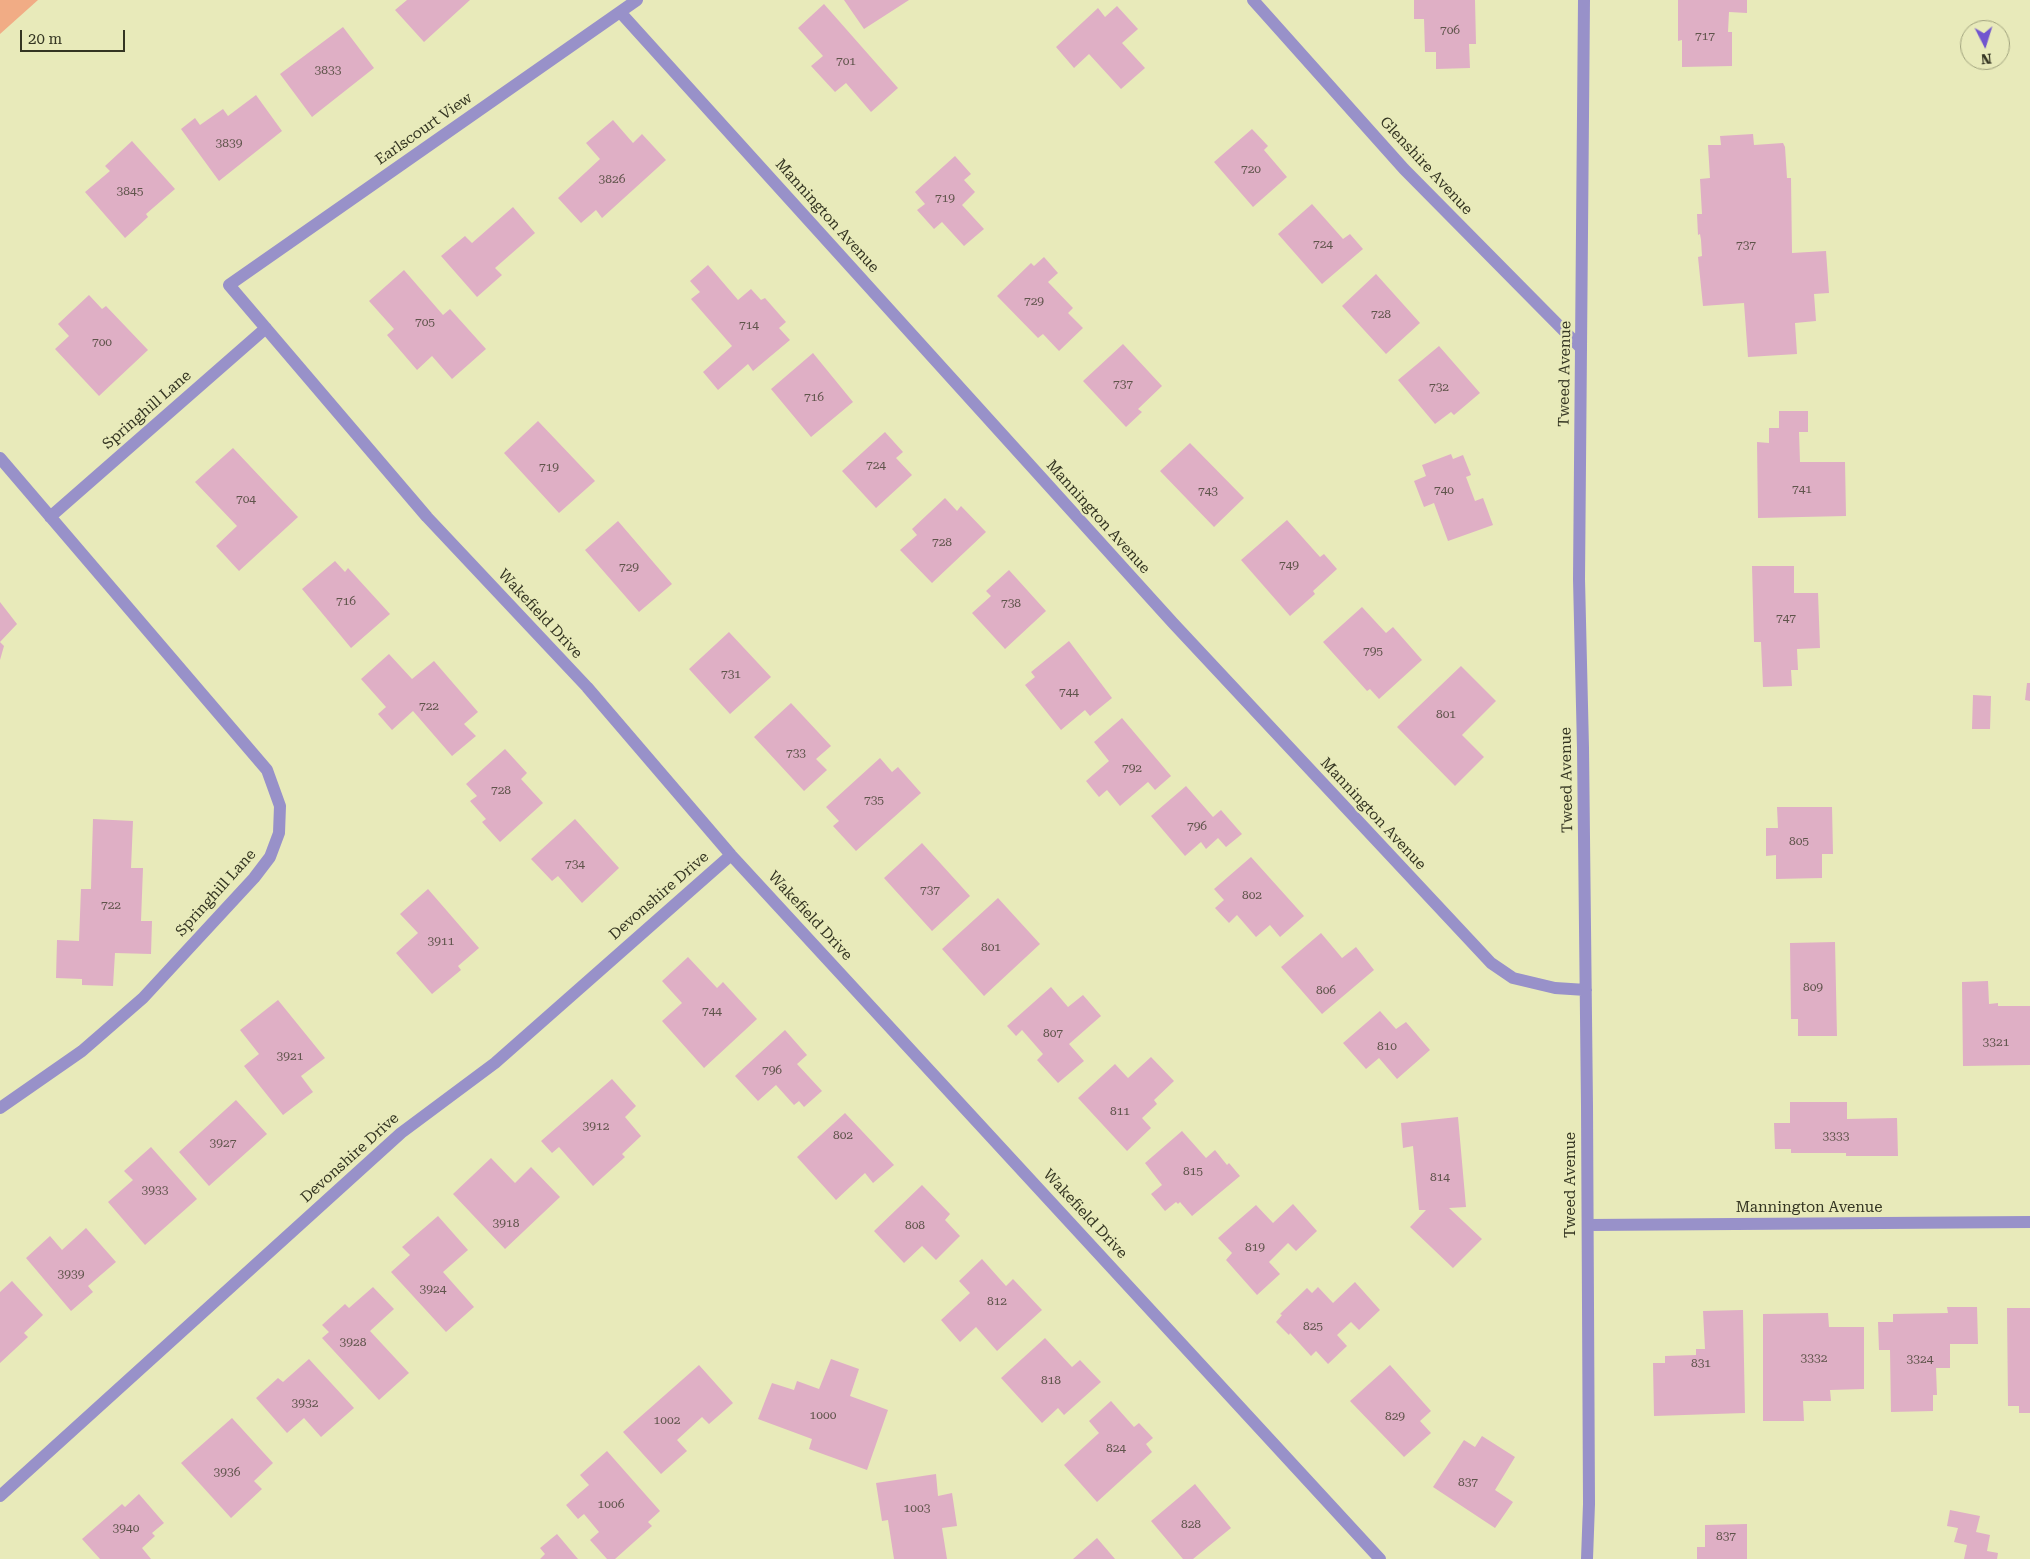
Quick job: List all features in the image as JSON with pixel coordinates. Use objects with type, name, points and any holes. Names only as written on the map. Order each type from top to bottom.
[{"type":"street","name":"Earlscourt View","points":[[229,284],[637,0]]},
{"type":"street","name":"Glenshire Avenue","points":[[1253,0],[1404,170],[1581,348]]},
{"type":"street","name":"Tweed Avenue","points":[[1584,0],[1579,579],[1583,748],[1588,1225],[1589,1504],[1587,1559]]},
{"type":"street","name":"Mannington Avenue","points":[[620,12],[1173,623],[1491,964],[1513,978],[1554,988],[1586,990]]},
{"type":"street","name":"Wakefield Drive","points":[[229,284],[427,518],[587,688],[731,855],[1380,1559]]},
{"type":"street","name":"Springhill Lane","points":[[50,517],[266,328]]},
{"type":"street","name":"Springhill Lane","points":[[0,458],[267,770],[280,806],[279,833],[270,857],[254,878],[143,998],[82,1051],[0,1108]]},
{"type":"street","name":"Devonshire Drive","points":[[0,1496],[401,1133],[495,1063],[731,855]]},
{"type":"street","name":"Mannington Avenue","points":[[1588,1225],[2030,1222]]},
{"type":"shaded area","points":[[0,0],[38,0],[0,34]]},
{"type":"building","points":[[407,0],[470,0],[424,42],[395,10]]},
{"type":"building","points":[[844,0],[909,0],[864,29]]},
{"type":"building","points":[[1414,0],[1475,0],[1476,44],[1469,44],[1470,68],[1436,69],[1436,52],[1425,52],[1424,19],[1414,19]]},
{"type":"building","points":[[1678,0],[1747,0],[1747,13],[1729,12],[1728,32],[1732,32],[1732,66],[1682,67],[1682,40],[1678,41]]},
{"type":"building","points":[[824,4],[898,88],[871,112],[846,83],[835,92],[811,66],[823,56],[798,28]]},
{"type":"building","points":[[1117,6],[1138,29],[1122,43],[1145,68],[1121,89],[1089,54],[1074,68],[1056,47],[1098,8],[1105,17]]},
{"type":"building","points":[[343,27],[374,68],[312,117],[280,74]]},
{"type":"building","points":[[256,95],[282,131],[219,181],[181,129],[195,118],[200,125],[223,109],[228,116]]},
{"type":"building","points":[[613,120],[633,143],[642,134],[666,160],[602,218],[596,210],[581,223],[558,198],[600,159],[586,143]]},
{"type":"building","points":[[1252,129],[1268,146],[1264,150],[1287,177],[1253,207],[1214,162]]},
{"type":"building","points":[[1753,134],[1754,145],[1783,143],[1785,147],[1787,178],[1791,178],[1792,253],[1826,251],[1829,293],[1814,294],[1816,321],[1795,323],[1797,354],[1748,357],[1744,303],[1703,306],[1698,257],[1702,256],[1701,240],[1700,234],[1698,235],[1697,214],[1702,214],[1700,179],[1710,178],[1708,145],[1721,145],[1720,136]]},
{"type":"building","points":[[132,141],[175,189],[146,214],[148,217],[125,238],[85,192],[110,171],[105,166]]},
{"type":"building","points":[[955,156],[971,174],[964,180],[975,192],[962,205],[984,229],[964,246],[942,222],[934,229],[917,210],[925,204],[915,192]]},
{"type":"building","points":[[1312,204],[1343,239],[1350,234],[1363,249],[1322,284],[1278,234]]},
{"type":"building","points":[[513,207],[535,233],[495,268],[502,275],[477,297],[441,256],[465,236],[472,243]]},
{"type":"building","points":[[1044,257],[1058,273],[1048,282],[1073,308],[1068,313],[1083,328],[1059,351],[1043,334],[1038,338],[997,296],[1031,263],[1034,266]]},
{"type":"building","points":[[708,265],[738,300],[751,289],[761,300],[765,298],[786,322],[779,328],[790,340],[753,371],[748,364],[718,390],[703,372],[732,346],[691,299],[700,292],[690,281]]},
{"type":"building","points":[[404,270],[443,315],[450,309],[486,349],[452,379],[432,356],[417,370],[387,335],[394,329],[369,301]]},
{"type":"building","points":[[1376,274],[1420,323],[1386,354],[1342,306]]},
{"type":"building","points":[[89,295],[102,309],[106,306],[148,350],[99,396],[55,349],[69,336],[58,324]]},
{"type":"building","points":[[1123,344],[1162,386],[1138,409],[1142,412],[1126,427],[1083,381]]},
{"type":"building","points":[[1439,346],[1480,393],[1454,415],[1451,412],[1435,424],[1398,380]]},
{"type":"building","points":[[813,353],[853,402],[811,437],[771,389]]},
{"type":"building","points":[[1779,411],[1808,411],[1808,432],[1799,432],[1800,462],[1845,462],[1846,516],[1758,518],[1757,442],[1769,443],[1769,428],[1779,428]]},
{"type":"building","points":[[538,421],[595,481],[559,513],[504,453]]},
{"type":"building","points":[[885,432],[903,452],[896,458],[912,475],[876,508],[842,471]]},
{"type":"building","points":[[1190,443],[1244,498],[1214,527],[1160,471]]},
{"type":"building","points":[[233,448],[298,517],[239,571],[216,546],[237,526],[195,482]]},
{"type":"building","points":[[1451,454],[1453,459],[1463,455],[1471,475],[1466,477],[1475,501],[1483,498],[1493,525],[1448,541],[1434,503],[1424,507],[1414,481],[1426,476],[1422,465]]},
{"type":"building","points":[[945,498],[957,511],[961,506],[986,532],[932,583],[900,550],[917,535],[912,529]]},
{"type":"building","points":[[1287,520],[1320,557],[1324,554],[1337,569],[1313,591],[1315,594],[1290,616],[1241,560]]},
{"type":"building","points":[[618,521],[672,584],[639,612],[585,550]]},
{"type":"building","points":[[335,561],[345,572],[348,568],[390,614],[351,648],[302,589]]},
{"type":"building","points":[[1752,566],[1794,566],[1794,593],[1818,593],[1820,648],[1797,649],[1798,670],[1791,670],[1792,686],[1763,687],[1761,642],[1754,642]]},
{"type":"building","points":[[1009,570],[1046,611],[1005,649],[972,613],[991,596],[986,591]]},
{"type":"building","points":[[0,602],[17,624],[0,642]]},
{"type":"building","points":[[1362,607],[1386,633],[1393,627],[1422,660],[1379,699],[1370,689],[1367,691],[1323,642]]},
{"type":"building","points":[[729,632],[771,677],[730,714],[689,669]]},
{"type":"building","points":[[1069,641],[1112,698],[1090,716],[1085,710],[1061,730],[1025,685],[1035,677],[1031,672]]},
{"type":"building","points":[[0,642],[4,646],[0,660]]},
{"type":"building","points":[[389,654],[412,679],[434,661],[478,712],[464,724],[476,736],[452,756],[413,711],[392,730],[378,714],[386,707],[361,679]]},
{"type":"building","points":[[1461,666],[1496,701],[1462,735],[1484,757],[1455,786],[1397,727]]},
{"type":"building","points":[[2027,683],[2030,683],[2030,701],[2025,700]]},
{"type":"building","points":[[1973,695],[1991,696],[1990,729],[1972,729]]},
{"type":"building","points":[[791,703],[831,746],[816,759],[827,770],[804,791],[754,737]]},
{"type":"building","points":[[1122,718],[1171,776],[1155,790],[1148,782],[1120,806],[1107,790],[1099,797],[1086,781],[1109,761],[1094,742]]},
{"type":"building","points":[[505,749],[527,773],[521,779],[543,803],[500,842],[482,822],[486,819],[470,801],[477,796],[466,784]]},
{"type":"building","points":[[880,758],[892,772],[898,767],[921,793],[856,851],[833,826],[839,821],[826,807]]},
{"type":"building","points":[[1186,786],[1213,817],[1221,810],[1242,834],[1226,847],[1218,838],[1206,849],[1201,842],[1185,856],[1151,816]]},
{"type":"building","points":[[1777,807],[1832,807],[1833,854],[1822,854],[1822,878],[1776,879],[1776,855],[1766,856],[1766,828],[1778,828]]},
{"type":"building","points":[[93,819],[133,821],[131,868],[143,868],[141,921],[152,921],[151,954],[115,953],[113,986],[82,985],[82,979],[56,978],[57,940],[79,941],[81,889],[91,889]]},
{"type":"building","points":[[575,819],[619,868],[582,903],[558,876],[552,881],[531,859]]},
{"type":"building","points":[[922,843],[970,896],[932,931],[884,878]]},
{"type":"building","points":[[1251,857],[1304,916],[1280,937],[1270,925],[1256,937],[1237,915],[1229,923],[1215,908],[1224,900],[1214,889]]},
{"type":"building","points":[[428,889],[479,948],[458,966],[461,970],[432,994],[396,953],[418,933],[400,914]]},
{"type":"building","points":[[998,898],[1040,944],[984,996],[942,949]]},
{"type":"building","points":[[1321,933],[1342,958],[1356,947],[1374,970],[1322,1014],[1281,967]]},
{"type":"building","points":[[1835,942],[1837,1036],[1798,1036],[1798,1019],[1791,1019],[1790,943]]},
{"type":"building","points":[[688,957],[717,988],[723,982],[757,1019],[704,1068],[662,1021],[682,1003],[662,981]]},
{"type":"building","points":[[1988,981],[1989,1004],[1998,1003],[1998,1006],[2030,1006],[2030,1065],[1963,1066],[1962,982]]},
{"type":"building","points":[[1051,987],[1068,1007],[1083,995],[1101,1016],[1069,1044],[1084,1061],[1058,1083],[1037,1060],[1043,1054],[1022,1030],[1016,1036],[1007,1026]]},
{"type":"building","points":[[278,1000],[325,1058],[301,1076],[313,1092],[283,1115],[244,1066],[259,1054],[240,1030]]},
{"type":"building","points":[[1380,1011],[1396,1029],[1406,1022],[1430,1050],[1397,1079],[1379,1058],[1366,1069],[1343,1043]]},
{"type":"building","points":[[785,1030],[807,1055],[797,1064],[822,1091],[804,1107],[799,1101],[794,1105],[776,1085],[758,1101],[735,1076]]},
{"type":"building","points":[[1151,1057],[1174,1081],[1154,1100],[1157,1104],[1142,1118],[1151,1128],[1127,1151],[1078,1098],[1115,1064],[1128,1078]]},
{"type":"building","points":[[612,1079],[636,1106],[625,1117],[641,1136],[622,1154],[625,1157],[593,1186],[559,1147],[552,1153],[541,1141]]},
{"type":"building","points":[[236,1100],[267,1134],[209,1186],[179,1152]]},
{"type":"building","points":[[1790,1102],[1847,1102],[1847,1119],[1897,1118],[1898,1156],[1846,1156],[1846,1153],[1791,1153],[1791,1149],[1775,1149],[1774,1123],[1790,1123]]},
{"type":"building","points":[[845,1113],[894,1165],[873,1183],[865,1173],[836,1200],[797,1157]]},
{"type":"building","points":[[1458,1117],[1466,1207],[1449,1208],[1482,1239],[1453,1268],[1410,1227],[1426,1210],[1419,1210],[1413,1146],[1403,1148],[1401,1123]]},
{"type":"building","points":[[1182,1131],[1206,1158],[1215,1150],[1227,1165],[1229,1163],[1240,1176],[1192,1216],[1180,1202],[1178,1204],[1176,1202],[1165,1211],[1151,1194],[1162,1185],[1145,1163]]},
{"type":"building","points":[[151,1147],[197,1199],[145,1245],[108,1202],[133,1180],[124,1171]]},
{"type":"building","points":[[491,1158],[515,1183],[531,1167],[560,1197],[505,1249],[453,1194]]},
{"type":"building","points":[[922,1185],[950,1214],[945,1220],[960,1236],[936,1260],[922,1246],[904,1263],[874,1231]]},
{"type":"building","points":[[1293,1204],[1317,1231],[1296,1251],[1288,1243],[1269,1262],[1280,1274],[1257,1295],[1226,1260],[1232,1253],[1218,1238],[1256,1205],[1273,1223]]},
{"type":"building","points":[[438,1216],[468,1250],[443,1272],[474,1307],[446,1332],[391,1272],[410,1255],[402,1247]]},
{"type":"building","points":[[86,1228],[116,1262],[88,1286],[93,1292],[71,1311],[26,1258],[50,1236],[62,1250]]},
{"type":"building","points":[[982,1259],[1006,1286],[1013,1279],[1042,1310],[997,1351],[976,1327],[960,1342],[941,1320],[970,1293],[959,1281]]},
{"type":"building","points":[[12,1281],[43,1315],[24,1333],[28,1337],[0,1363],[0,1292]]},
{"type":"building","points":[[1355,1282],[1380,1310],[1359,1330],[1351,1322],[1337,1335],[1347,1346],[1328,1364],[1316,1351],[1311,1356],[1290,1333],[1289,1335],[1276,1322],[1282,1315],[1280,1314],[1307,1288],[1312,1293],[1318,1287],[1333,1303]]},
{"type":"building","points":[[373,1287],[394,1309],[370,1331],[409,1373],[379,1400],[322,1338],[329,1332],[322,1325],[345,1304],[349,1308]]},
{"type":"building","points":[[1947,1307],[1977,1307],[1978,1344],[1950,1344],[1950,1368],[1936,1368],[1937,1395],[1933,1395],[1933,1411],[1891,1412],[1890,1350],[1879,1350],[1878,1322],[1893,1322],[1893,1314],[1948,1313]]},
{"type":"building","points":[[2007,1308],[2030,1308],[2030,1413],[2019,1413],[2019,1406],[2008,1406]]},
{"type":"building","points":[[1743,1310],[1745,1413],[1654,1416],[1653,1363],[1665,1363],[1665,1356],[1696,1355],[1696,1349],[1705,1349],[1703,1311]]},
{"type":"building","points":[[1828,1313],[1829,1327],[1864,1327],[1864,1389],[1830,1390],[1831,1401],[1803,1401],[1804,1421],[1763,1421],[1763,1314]]},
{"type":"building","points":[[1045,1338],[1072,1367],[1080,1360],[1101,1382],[1064,1415],[1058,1408],[1042,1423],[1001,1378]]},
{"type":"building","points":[[309,1359],[354,1408],[321,1437],[304,1418],[287,1433],[256,1398],[278,1378],[283,1382]]},
{"type":"building","points":[[831,1359],[859,1369],[850,1396],[888,1410],[867,1470],[809,1449],[812,1439],[758,1419],[772,1383],[794,1390],[797,1381],[819,1389]]},
{"type":"building","points":[[699,1365],[733,1403],[709,1424],[702,1417],[677,1440],[687,1451],[661,1474],[623,1432]]},
{"type":"building","points":[[1390,1365],[1431,1411],[1420,1421],[1431,1433],[1404,1457],[1350,1401]]},
{"type":"building","points":[[1111,1401],[1134,1427],[1139,1423],[1153,1438],[1146,1444],[1152,1452],[1097,1502],[1064,1465],[1099,1433],[1089,1421]]},
{"type":"building","points":[[232,1418],[273,1463],[254,1481],[262,1489],[231,1518],[181,1463]]},
{"type":"building","points":[[1482,1436],[1515,1457],[1495,1490],[1513,1502],[1495,1528],[1433,1487],[1464,1440],[1475,1447]]},
{"type":"building","points":[[607,1451],[660,1511],[648,1522],[652,1526],[615,1559],[607,1559],[590,1540],[599,1532],[584,1514],[578,1519],[566,1505],[589,1485],[580,1475]]},
{"type":"building","points":[[936,1474],[938,1496],[952,1493],[957,1526],[942,1528],[947,1559],[894,1559],[888,1520],[882,1521],[876,1483]]},
{"type":"building","points":[[1195,1484],[1231,1528],[1193,1559],[1183,1559],[1151,1521]]},
{"type":"building","points":[[139,1494],[164,1523],[152,1533],[155,1536],[142,1548],[151,1559],[100,1559],[82,1539],[122,1504],[125,1507]]},
{"type":"building","points":[[1950,1510],[1980,1516],[1976,1532],[1990,1535],[1987,1551],[1998,1553],[1997,1559],[1964,1559],[1967,1545],[1954,1542],[1958,1528],[1947,1526]]},
{"type":"building","points":[[1747,1524],[1747,1559],[1697,1559],[1697,1547],[1705,1547],[1705,1525]]},
{"type":"building","points":[[557,1534],[578,1559],[540,1559],[545,1554],[540,1548]]},
{"type":"building","points":[[1097,1538],[1115,1559],[1073,1559]]}]
